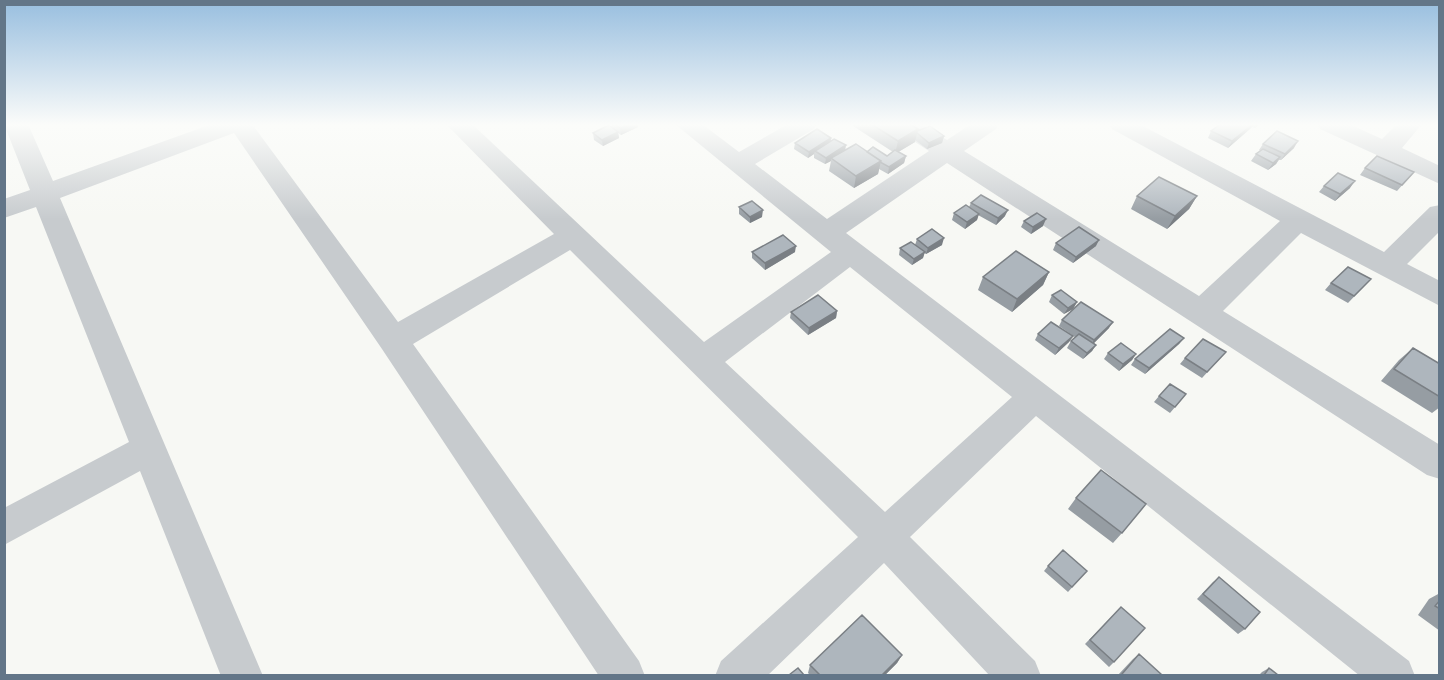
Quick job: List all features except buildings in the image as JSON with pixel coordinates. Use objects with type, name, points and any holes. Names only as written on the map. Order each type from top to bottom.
[{"type":"street","points":[[29,156],[242,675]]},
{"type":"street","points":[[4,209],[148,156]]},
{"type":"street","points":[[262,156],[393,340],[624,675]]},
{"type":"street","points":[[491,156],[885,538],[1020,675]]},
{"type":"street","points":[[728,156],[1394,675]]},
{"type":"street","points":[[738,163],[750,156]]},
{"type":"street","points":[[702,361],[943,156]]},
{"type":"street","points":[[956,156],[1440,464]]},
{"type":"street","points":[[1181,156],[1440,295]]},
{"type":"street","points":[[1395,156],[1440,176]]},
{"type":"street","points":[[1387,266],[1440,214]]},
{"type":"street","points":[[1201,313],[1299,219]]},
{"type":"street","points":[[393,340],[574,235]]},
{"type":"street","points":[[736,675],[1035,396]]},
{"type":"street","points":[[4,528],[149,449]]}]
